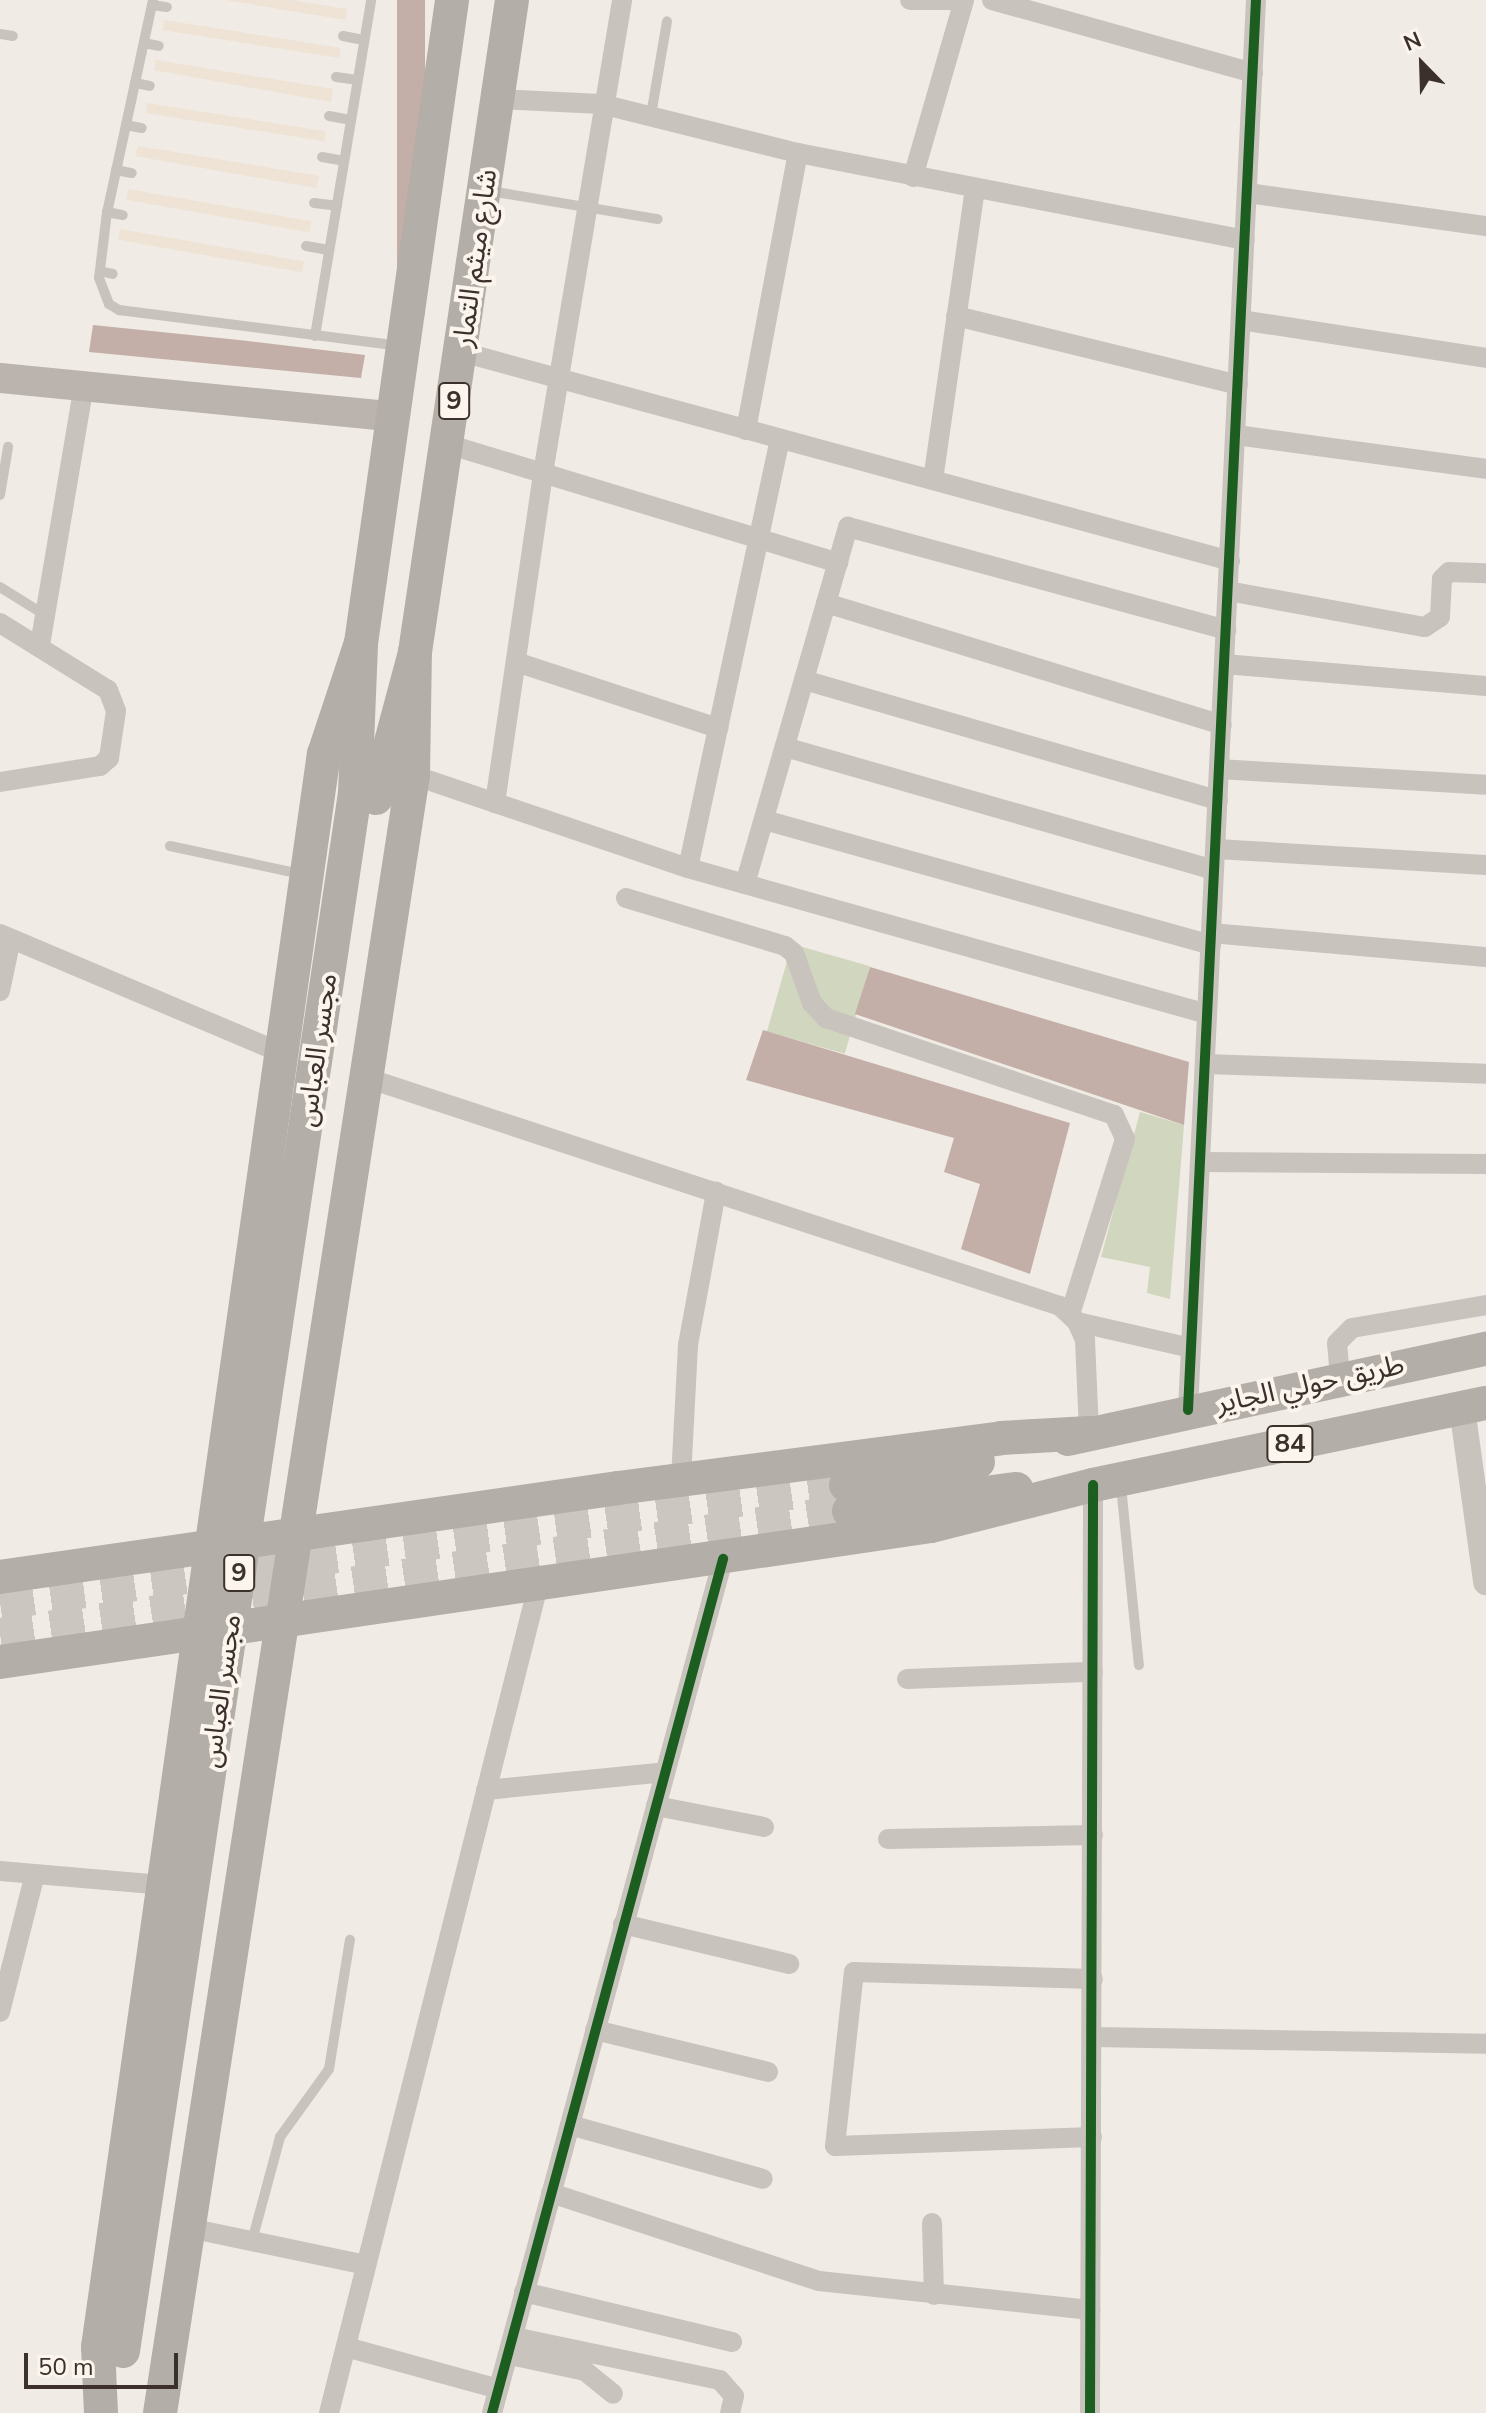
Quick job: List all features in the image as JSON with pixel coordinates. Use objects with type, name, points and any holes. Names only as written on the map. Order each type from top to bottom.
[{"type":"highway","name":"9","points":[[366,796],[361,643],[390,416],[452,0]]},
{"type":"highway","name":"شارع ميثم التمار","points":[[366,796],[415,652],[512,0]]},
{"type":"highway","points":[[101,2413],[98,2347],[324,754],[361,643]]},
{"type":"highway","points":[[160,2413],[413,775],[415,652]]},
{"type":"highway","name":"مجسر العباس","points":[[134,2352],[366,796]]},
{"type":"highway","name":"طريق حولي الجاير","points":[[1089,1433],[1340,1377],[1486,1349]]},
{"type":"highway","name":"طريق حولي الجاير","points":[[1107,1483],[1474,1406]]},
{"type":"highway","points":[[0,1577],[681,1479],[1001,1438],[1089,1433]]},
{"type":"highway","name":"84","points":[[1089,1433],[847,1498],[1107,1483]]},
{"type":"highway","points":[[308,1456],[311,1479],[323,1500],[344,1516],[368,1523]]},
{"type":"highway","points":[[124,1558],[166,1539],[198,1513],[224,1461]]},
{"type":"highway","points":[[0,1662],[723,1559],[931,1526],[1107,1483]]},
{"type":"highway","points":[[273,1684],[296,1642],[350,1613]]},
{"type":"highway","points":[[136,1644],[176,1655],[192,1682]]},
{"type":"highway","name":"9","points":[[111,2413],[134,2352]]},
{"type":"highway","name":"9","points":[[134,2352],[148,2413]]},
{"type":"main road","points":[[0,378],[390,416]]},
{"type":"street","points":[[495,803],[601,104],[622,0]]},
{"type":"street","points":[[917,1],[951,0]]},
{"type":"street","points":[[913,177],[964,0]]},
{"type":"street","points":[[992,0],[1253,73]]},
{"type":"street","points":[[1188,1410],[1256,0]]},
{"type":"street","points":[[497,99],[601,104],[798,153],[1245,240]]},
{"type":"street","points":[[746,430],[798,153]]},
{"type":"street","points":[[933,480],[975,189]]},
{"type":"street","points":[[1247,193],[1486,226]]},
{"type":"street","points":[[956,316],[1238,385]]},
{"type":"street","points":[[1241,320],[1486,358]]},
{"type":"street","points":[[462,352],[1230,561]]},
{"type":"street","points":[[40,645],[84,386]]},
{"type":"street","points":[[1236,435],[1486,469]]},
{"type":"street","points":[[688,868],[780,439]]},
{"type":"street","points":[[447,444],[838,563]]},
{"type":"street","points":[[745,884],[848,527],[1226,630]]},
{"type":"street","points":[[1228,591],[1425,627],[1440,617],[1442,579],[1449,572],[1486,573]]},
{"type":"street","points":[[826,603],[1222,725]]},
{"type":"street","points":[[0,623],[108,690],[116,711],[109,758],[86,769],[0,782]]},
{"type":"street","points":[[516,662],[718,728]]},
{"type":"street","points":[[1224,664],[1486,686]]},
{"type":"street","points":[[804,680],[1218,800]]},
{"type":"street","points":[[785,747],[1214,870]]},
{"type":"street","points":[[1219,769],[1486,785]]},
{"type":"street","points":[[413,775],[688,868],[1207,1014]]},
{"type":"street","points":[[764,820],[1211,939],[1486,957]]},
{"type":"street","points":[[1216,849],[1486,865]]},
{"type":"street","points":[[626,898],[785,946],[794,953],[812,1003],[826,1018],[1114,1115],[1125,1139],[1073,1318],[1087,1350],[1089,1433]]},
{"type":"street","points":[[0,991],[5,936],[282,1053]]},
{"type":"street","points":[[1205,1064],[1486,1074]]},
{"type":"street","points":[[367,1078],[1028,1293],[1073,1318],[1191,1348]]},
{"type":"street","points":[[1200,1162],[1486,1164]]},
{"type":"street","points":[[681,1479],[688,1345],[716,1192]]},
{"type":"street","points":[[1340,1377],[1337,1343],[1352,1328],[1486,1305]]},
{"type":"street","points":[[1474,1406],[1486,1582]]},
{"type":"street","points":[[1090,2413],[1093,1672],[1107,1483]]},
{"type":"street","points":[[492,2413],[723,1559]]},
{"type":"street","points":[[329,2413],[538,1586]]},
{"type":"street","points":[[907,1679],[1093,1672]]},
{"type":"street","points":[[486,1790],[665,1772]]},
{"type":"street","points":[[656,1806],[764,1827]]},
{"type":"street","points":[[888,1839],[1093,1835]]},
{"type":"street","points":[[0,1871],[164,1885]]},
{"type":"street","points":[[0,2012],[35,1874]]},
{"type":"street","points":[[623,1924],[789,1964]]},
{"type":"street","points":[[1092,2137],[835,2146],[854,1972],[1093,1979]]},
{"type":"street","points":[[595,2030],[768,2072]]},
{"type":"street","points":[[1093,2037],[1486,2044]]},
{"type":"street","points":[[570,2125],[763,2179]]},
{"type":"street","points":[[551,2193],[819,2281],[1090,2310]]},
{"type":"street","points":[[932,2223],[934,2295]]},
{"type":"street","points":[[189,2228],[366,2265]]},
{"type":"street","points":[[524,2292],[732,2342]]},
{"type":"street","points":[[512,2346],[585,2371],[613,2394]]},
{"type":"street","points":[[512,2346],[720,2380],[734,2396],[730,2413]]},
{"type":"street","points":[[346,2347],[498,2389]]},
{"type":"lane","points":[[315,336],[371,0]]},
{"type":"lane","points":[[167,7],[153,2],[107,212],[100,271],[105,299],[119,310],[401,346]]},
{"type":"lane","points":[[651,115],[667,21]]},
{"type":"lane","points":[[0,34],[13,36]]},
{"type":"lane","points":[[343,36],[364,40]]},
{"type":"lane","points":[[144,43],[159,46]]},
{"type":"lane","points":[[336,77],[357,80]]},
{"type":"lane","points":[[135,83],[150,86]]},
{"type":"lane","points":[[329,116],[351,120]]},
{"type":"lane","points":[[126,125],[142,128]]},
{"type":"lane","points":[[322,157],[344,161]]},
{"type":"lane","points":[[116,170],[132,173]]},
{"type":"lane","points":[[484,190],[658,219]]},
{"type":"lane","points":[[314,203],[337,206]]},
{"type":"lane","points":[[107,212],[123,215]]},
{"type":"lane","points":[[306,246],[329,250]]},
{"type":"lane","points":[[100,271],[113,274]]},
{"type":"lane","points":[[0,495],[8,447]]},
{"type":"lane","points":[[0,587],[45,615]]},
{"type":"lane","points":[[170,846],[307,875]]},
{"type":"lane","points":[[1107,1483],[1139,1665]]},
{"type":"lane","points":[[252,2241],[280,2137],[329,2069],[350,1940]]},
{"type":"green space","points":[[792,944],[870,966],[845,1054],[767,1031]]},
{"type":"green space","points":[[1140,1112],[1184,1125],[1170,1299],[1147,1293],[1150,1267],[1101,1257]]},
{"type":"shaded area","points":[[226,0],[291,0],[347,9],[346,20]]},
{"type":"shaded area","points":[[164,20],[341,48],[339,58],[162,30]]},
{"type":"shaded area","points":[[156,60],[333,89],[331,102],[154,70]]},
{"type":"shaded area","points":[[147,103],[326,131],[324,141],[145,113]]},
{"type":"shaded area","points":[[138,146],[319,176],[316,188],[135,156]]},
{"type":"shaded area","points":[[128,189],[311,221],[309,232],[126,200]]},
{"type":"shaded area","points":[[120,229],[304,261],[302,272],[118,240]]},
{"type":"building","points":[[397,0],[425,0],[425,315],[397,315]]},
{"type":"building","points":[[93,325],[365,355],[361,378],[89,352]]},
{"type":"building","points":[[870,967],[1189,1062],[1184,1125],[855,1014]]},
{"type":"building","points":[[763,1030],[1070,1123],[1030,1274],[961,1249],[980,1184],[944,1172],[954,1138],[746,1080]]},
{"type":"tunnel","points":[[0,1603],[846,1485]]},
{"type":"tunnel","points":[[0,1635],[849,1511]]},
{"type":"cycle path","points":[[1188,1410],[1256,0]]},
{"type":"cycle path","points":[[1090,2413],[1093,1485]]},
{"type":"cycle path","points":[[492,2413],[723,1559]]}]
